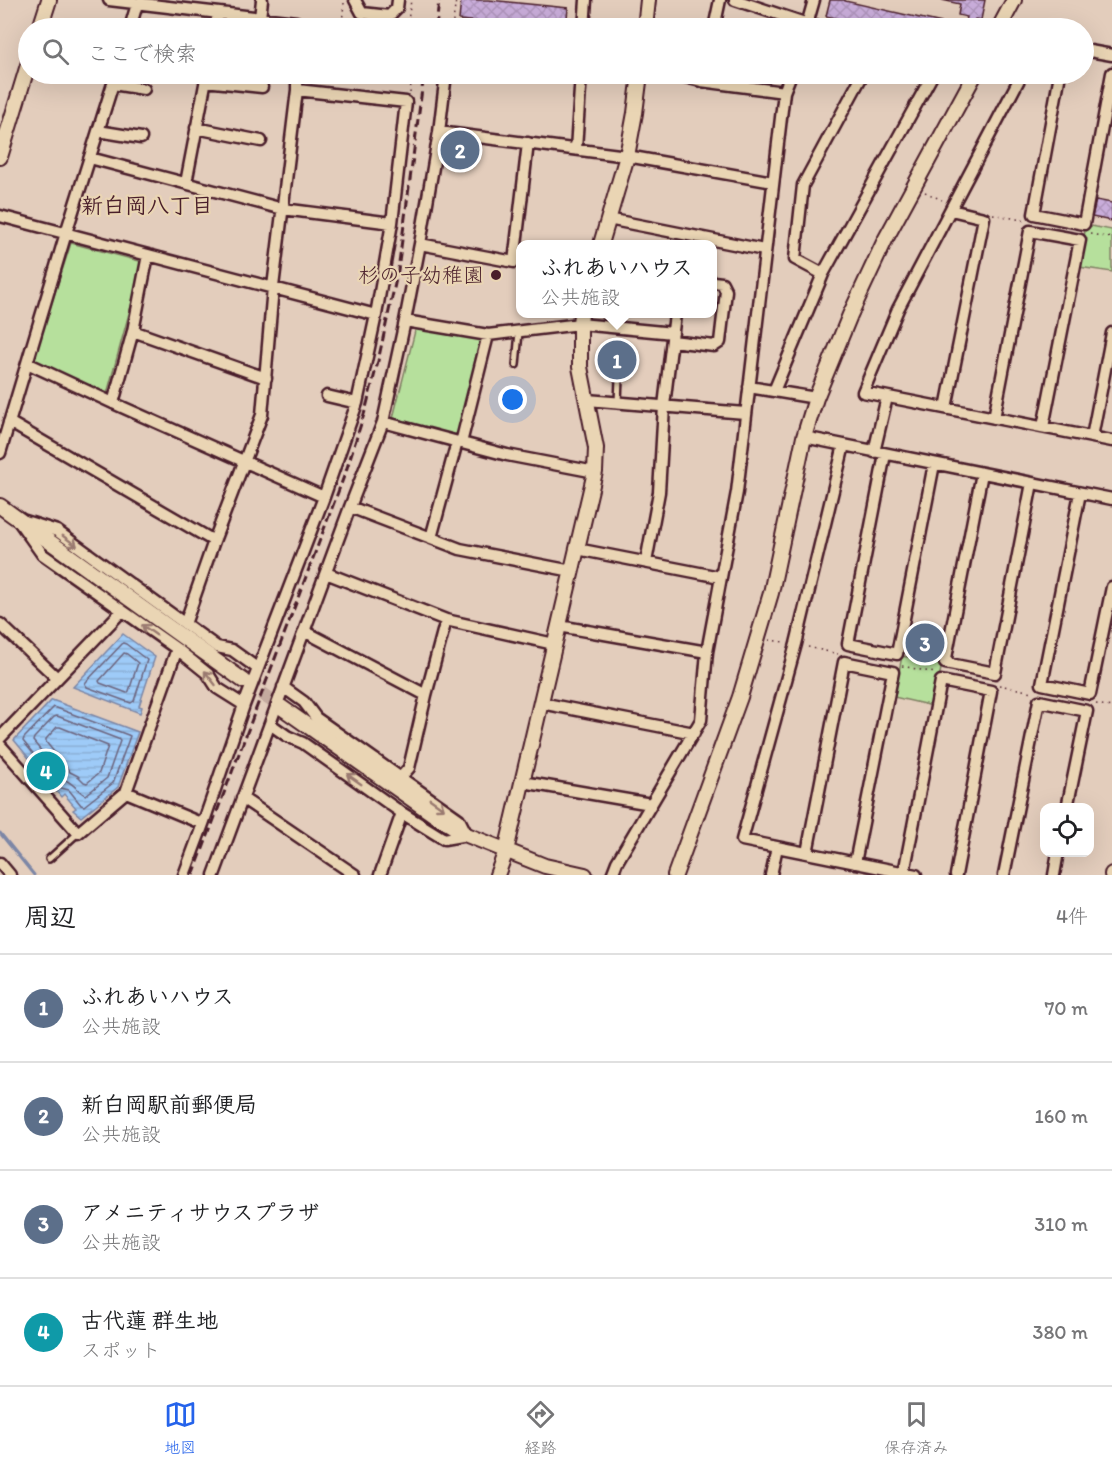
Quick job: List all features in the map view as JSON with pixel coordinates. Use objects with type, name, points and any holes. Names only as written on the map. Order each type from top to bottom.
[{"type":"street","points":[[43,18],[49,0]]},
{"type":"street","points":[[109,0],[260,18],[262,0]]},
{"type":"street","points":[[355,0],[354,2],[362,13],[389,16],[397,8],[398,0]]},
{"type":"street","points":[[585,18],[586,0]]},
{"type":"street","points":[[646,18],[648,0]]},
{"type":"street","points":[[716,18],[720,0]]},
{"type":"street","points":[[735,0],[785,18]]},
{"type":"street","points":[[809,18],[814,0]]},
{"type":"street","points":[[1004,18],[1014,0]]},
{"type":"street","points":[[133,18],[138,4]]},
{"type":"street","points":[[217,18],[218,14]]},
{"type":"street","points":[[1094,52],[1112,55]]},
{"type":"street","points":[[1058,84],[1034,214],[1084,224],[1112,73]]},
{"type":"street","points":[[0,157],[22,84]]},
{"type":"street","points":[[0,453],[113,84]]},
{"type":"street","points":[[130,84],[144,89]]},
{"type":"street","points":[[186,183],[205,84]]},
{"type":"street","points":[[245,84],[262,87]]},
{"type":"street","points":[[185,624],[262,415],[273,287],[297,84]]},
{"type":"street","points":[[214,875],[383,422],[420,244],[445,84]]},
{"type":"street","points":[[576,149],[580,84]]},
{"type":"street","points":[[602,240],[627,156],[638,84]]},
{"type":"street","points":[[733,84],[784,92]]},
{"type":"street","points":[[612,875],[617,862],[701,720],[707,652],[737,492],[764,250],[787,84]]},
{"type":"street","points":[[823,274],[795,259],[803,185],[858,84]]},
{"type":"street","points":[[774,391],[823,274],[928,84]]},
{"type":"street","points":[[675,875],[743,687],[771,593],[804,437],[816,398],[850,315],[885,240],[970,84]]},
{"type":"street","points":[[1017,84],[898,309],[863,392],[1112,441]]},
{"type":"street","points":[[184,875],[257,668],[324,497],[357,404],[392,223],[406,102],[297,90]]},
{"type":"street","points":[[196,129],[261,141]]},
{"type":"street","points":[[98,131],[141,138]]},
{"type":"street","points":[[439,132],[627,156],[773,182]]},
{"type":"street","points":[[517,240],[528,143]]},
{"type":"street","points":[[90,158],[283,209],[392,223]]},
{"type":"street","points":[[946,408],[984,218],[952,208]]},
{"type":"street","points":[[0,216],[376,315]]},
{"type":"street","points":[[608,219],[684,239]]},
{"type":"street","points":[[994,418],[1030,231],[1080,240],[1043,428]]},
{"type":"street","points":[[420,244],[514,262],[516,245]]},
{"type":"street","points":[[717,244],[764,250]]},
{"type":"street","points":[[112,403],[133,331],[148,255]]},
{"type":"street","points":[[405,321],[488,335],[519,332],[580,319],[714,346],[720,342],[726,291],[722,283],[717,282]]},
{"type":"street","points":[[645,562],[659,492],[664,406],[674,318]]},
{"type":"street","points":[[497,875],[506,851],[523,782],[595,472],[596,448],[580,367],[580,319]]},
{"type":"street","points":[[133,331],[266,378]]},
{"type":"street","points":[[1092,437],[1112,333]]},
{"type":"street","points":[[431,538],[488,335]]},
{"type":"street","points":[[27,363],[324,497]]},
{"type":"street","points":[[749,387],[816,398]]},
{"type":"street","points":[[327,396],[357,404]]},
{"type":"street","points":[[887,397],[880,453],[848,644],[897,654],[934,464]]},
{"type":"street","points":[[587,400],[746,413]]},
{"type":"street","points":[[9,422],[214,541]]},
{"type":"street","points":[[383,422],[507,455],[595,472]]},
{"type":"street","points":[[804,437],[1112,500]]},
{"type":"street","points":[[844,446],[796,644],[742,840],[916,875]]},
{"type":"street","points":[[982,473],[945,663],[995,673],[1032,483]]},
{"type":"street","points":[[1080,493],[1042,684],[1090,694],[1112,587]]},
{"type":"street","points":[[0,506],[244,681]]},
{"type":"street","points":[[350,507],[460,549],[572,571]]},
{"type":"street","points":[[16,518],[57,531],[217,647],[232,650],[257,668]]},
{"type":"street","points":[[16,518],[42,554],[177,649],[208,674],[217,688],[244,705]]},
{"type":"street","points":[[577,549],[720,577]]},
{"type":"street","points":[[326,573],[446,620],[554,644]]},
{"type":"street","points":[[0,738],[122,611]]},
{"type":"street","points":[[400,778],[409,768],[446,620]]},
{"type":"street","points":[[0,624],[57,678]]},
{"type":"street","points":[[559,626],[707,652]]},
{"type":"street","points":[[304,631],[426,694]]},
{"type":"street","points":[[0,745],[78,833],[126,792],[177,649]]},
{"type":"street","points":[[807,853],[844,662],[893,672],[855,863]]},
{"type":"street","points":[[904,873],[941,681],[991,691],[956,875]]},
{"type":"street","points":[[283,687],[304,702],[316,718],[459,819],[467,835]]},
{"type":"street","points":[[1004,875],[1039,701],[1087,711],[1068,803]]},
{"type":"street","points":[[542,703],[694,733]]},
{"type":"street","points":[[281,707],[423,807],[467,835],[543,870],[585,875]]},
{"type":"street","points":[[270,724],[287,736],[303,743],[402,813],[444,839],[467,835]]},
{"type":"street","points":[[523,782],[651,804]]},
{"type":"street","points":[[126,792],[203,824]]},
{"type":"street","points":[[242,798],[355,875]]},
{"type":"street","points":[[380,875],[402,813]]},
{"type":"street","points":[[771,875],[777,847]]},
{"type":"street","points":[[1054,875],[1057,857]]},
{"type":"street","points":[[0,863],[10,875]]},
{"type":"lane","points":[[516,365],[519,332]]},
{"type":"lane","points":[[618,402],[619,379]]},
{"type":"lane","points":[[49,859],[78,833]]},
{"type":"path","points":[[408,18],[411,0]]},
{"type":"path","points":[[453,18],[456,0]]},
{"type":"path","points":[[406,102],[409,98],[411,84]]},
{"type":"path","points":[[924,192],[952,208]]},
{"type":"path","points":[[987,213],[1032,222]]},
{"type":"path","points":[[1082,232],[1112,238]]},
{"type":"green space","points":[[1086,225],[1112,230],[1112,272],[1079,267]]},
{"type":"green space","points":[[71,243],[143,262],[107,394],[33,361]]},
{"type":"green space","points":[[416,327],[483,340],[459,437],[393,418]]},
{"type":"green space","points":[[902,656],[942,664],[933,706],[894,697]]},
{"type":"water","points":[[123,634],[155,657],[139,706],[142,707],[140,713],[73,687]]},
{"type":"water","points":[[52,700],[138,732],[118,787],[81,817],[73,810],[76,808],[64,794],[61,797],[14,740]]},
{"type":"building","points":[[461,0],[489,0],[568,8],[567,18],[459,18]]},
{"type":"building","points":[[830,0],[845,0],[920,18],[835,18],[826,16]]},
{"type":"building","points":[[942,0],[985,0],[981,18],[967,18],[958,15],[960,4]]},
{"type":"building","points":[[448,138],[473,141],[471,161],[446,159]]},
{"type":"building","points":[[1096,200],[1112,203],[1112,221],[1092,217]]},
{"type":"building","points":[[909,631],[947,639],[944,651],[926,647],[925,654],[905,650]]},
{"type":"waterway","points":[[0,833],[34,875]]},
{"type":"tunnel","points":[[244,681],[281,707]]},
{"type":"railway","points":[[437,18],[439,0]]},
{"type":"railway","points":[[193,875],[346,471],[366,408],[398,270],[423,84]]},
{"type":"place","name":"新白岡駅前郵便局","points":[[460,150]]},
{"type":"place","name":"杉の子幼稚園","points":[[496,275]]},
{"type":"place","name":"ふれあいハウス","points":[[617,360]]},
{"type":"place","name":"アメニティサウスプラザ","points":[[925,643]]},
{"type":"place","name":"古代蓮 群生地","points":[[46,771]]},
{"type":"district","name":"新白岡八丁目","points":[[147,205]]}]
